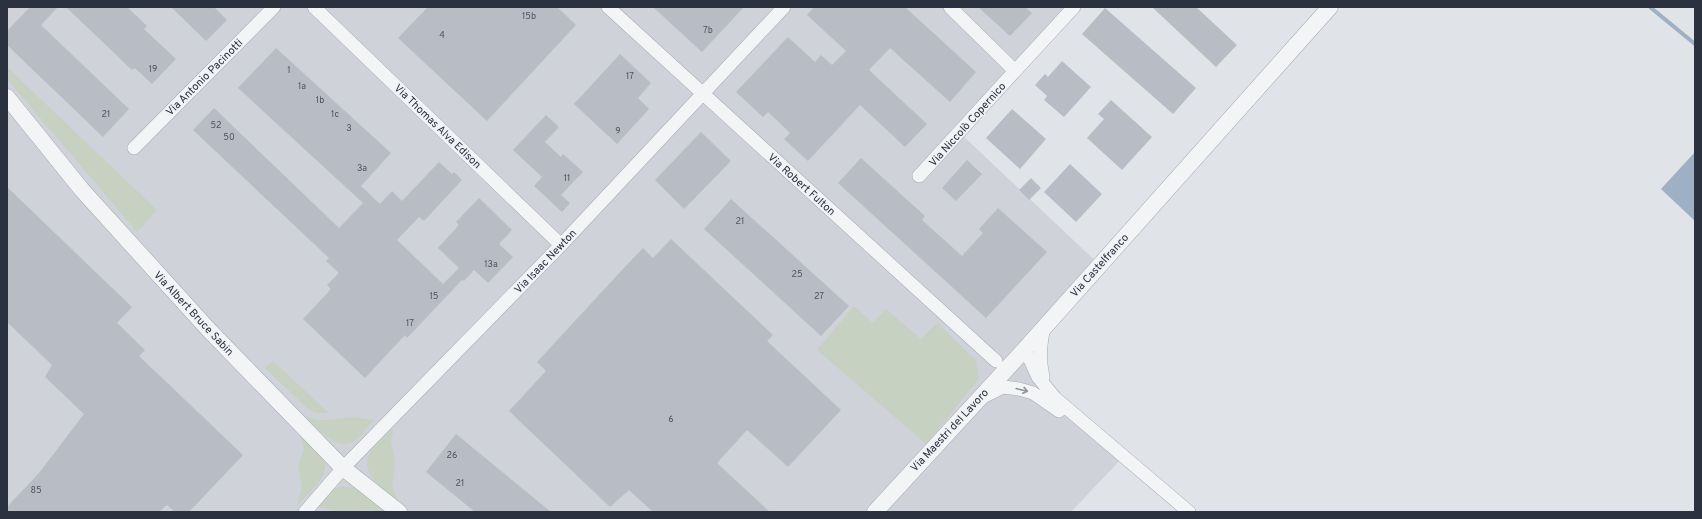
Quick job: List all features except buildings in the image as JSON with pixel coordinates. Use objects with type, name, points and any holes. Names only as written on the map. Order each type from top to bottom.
[{"type":"street","name":"Via Antonio Pacinotti","points":[[134,148],[274,7]]},
{"type":"street","name":"Via Thomas Alva Edison","points":[[314,7],[562,245]]},
{"type":"street","name":"Via Robert Fulton","points":[[608,7],[996,361]]},
{"type":"street","name":"Via Isaac Newton","points":[[304,512],[343,468],[562,245],[702,93],[784,7]]},
{"type":"street","points":[[950,7],[1015,71]]},
{"type":"street","name":"Via Niccolò Copernico","points":[[919,176],[1074,7]]},
{"type":"street","name":"Via Castelfranco","points":[[1024,349],[1330,7]]},
{"type":"street","name":"Via Albert Bruce Sabin","points":[[7,97],[82,190],[208,329],[343,468],[399,512]]},
{"type":"street","points":[[1045,326],[1040,347],[1040,363],[1046,388]]},
{"type":"street","points":[[1024,349],[1038,377],[1046,388],[1096,434],[1189,512]]},
{"type":"street","name":"Via Maestri del Lavoro","points":[[874,512],[1024,349]]},
{"type":"street","points":[[974,404],[990,393],[1003,387],[1019,389],[1033,393],[1065,416],[1096,434]]},
{"type":"shaded area","points":[[7,7],[1077,7],[962,135],[1104,269],[1025,357],[1104,440],[1124,456],[1071,512],[7,512]]},
{"type":"green space","points":[[7,67],[157,210],[137,232],[7,79]]},
{"type":"green space","points":[[854,306],[873,323],[886,309],[921,339],[937,323],[976,360],[979,379],[926,444],[817,350]]},
{"type":"green space","points":[[273,361],[329,413],[316,413],[307,408],[265,368]]},
{"type":"green space","points":[[305,416],[317,420],[352,417],[374,420],[357,439],[350,443],[343,444],[336,442],[322,433]]},
{"type":"green space","points":[[394,427],[391,441],[395,463],[392,487],[399,501],[376,482],[368,470],[367,463],[371,452]]},
{"type":"green space","points":[[297,431],[320,452],[324,460],[325,467],[323,474],[314,488],[297,506],[302,487],[298,465],[304,449],[302,440]]},
{"type":"green space","points":[[341,486],[356,488],[388,512],[365,510],[356,512],[339,512],[325,508],[317,508],[333,490]]},
{"type":"water","points":[[1695,152],[1695,221],[1661,189]]},
{"type":"waterway","points":[[1650,7],[1695,44]]}]
